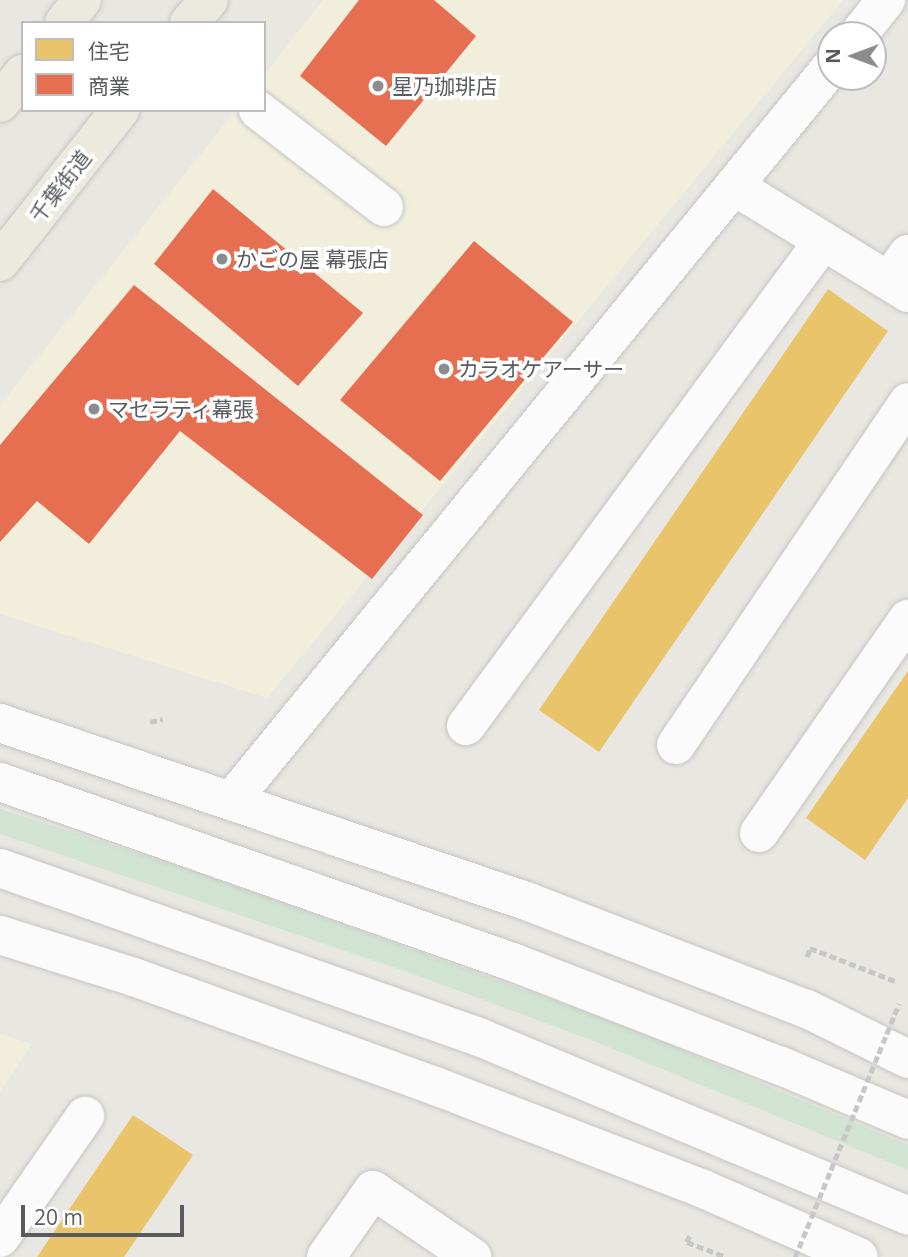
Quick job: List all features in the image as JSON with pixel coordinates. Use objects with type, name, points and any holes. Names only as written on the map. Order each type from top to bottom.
[{"type":"highway","points":[[66,21],[82,0]]},
{"type":"highway","points":[[192,21],[209,0]]},
{"type":"highway","points":[[0,103],[21,77]]},
{"type":"highway","name":"千葉街道","points":[[0,262],[118,112]]},
{"type":"street","points":[[869,21],[886,0]]},
{"type":"street","points":[[232,800],[817,85]]},
{"type":"street","points":[[261,112],[384,207]]},
{"type":"street","points":[[734,186],[823,242],[902,276]]},
{"type":"street","points":[[466,726],[823,242]]},
{"type":"street","points":[[676,745],[908,402]]},
{"type":"street","points":[[759,833],[908,619]]},
{"type":"street","points":[[0,723],[541,907],[807,1009],[908,1059]]},
{"type":"street","points":[[0,782],[515,963],[781,1066],[908,1120]]},
{"type":"street","points":[[0,867],[480,1037],[741,1143],[908,1216]]},
{"type":"street","points":[[0,935],[134,977],[438,1087],[701,1188],[859,1257]]},
{"type":"street","points":[[0,1238],[85,1116]]},
{"type":"street","points":[[326,1257],[373,1190],[472,1257]]},
{"type":"path","points":[[803,967],[810,948],[895,981]]},
{"type":"path","points":[[794,1257],[899,1004]]},
{"type":"shaded area","points":[[323,0],[843,0],[826,21],[817,21],[817,32],[267,698],[0,614],[0,405],[234,112],[266,112],[266,72]]},
{"type":"shaded area","points":[[0,1034],[32,1044],[0,1092]]},
{"type":"green space","points":[[0,809],[203,874],[627,1027],[908,1145],[908,1170],[594,1041],[408,972],[0,834]]},
{"type":"building: 住宅","points":[[828,289],[888,331],[599,752],[539,710]]},
{"type":"building: 住宅","points":[[908,671],[908,798],[865,860],[806,818]]},
{"type":"building: 住宅","points":[[133,1115],[193,1155],[124,1257],[37,1257]]},
{"type":"building: 商業","points":[[359,0],[434,0],[476,36],[386,146],[300,76]]},
{"type":"building: 商業","points":[[213,189],[363,313],[298,386],[154,264]]},
{"type":"building: 商業","points":[[474,241],[573,322],[440,481],[340,400]]},
{"type":"building: 商業","points":[[134,285],[423,515],[372,579],[180,431],[89,544],[37,501],[0,542],[0,445]]},
{"type":"place","name":"星乃珈琲店","points":[[378,86]]},
{"type":"place","name":"かごの屋 幕張店","points":[[222,259]]},
{"type":"place","name":"カラオケアーサー","points":[[444,369]]},
{"type":"place","name":"マセラティ幕張","points":[[94,409]]}]
